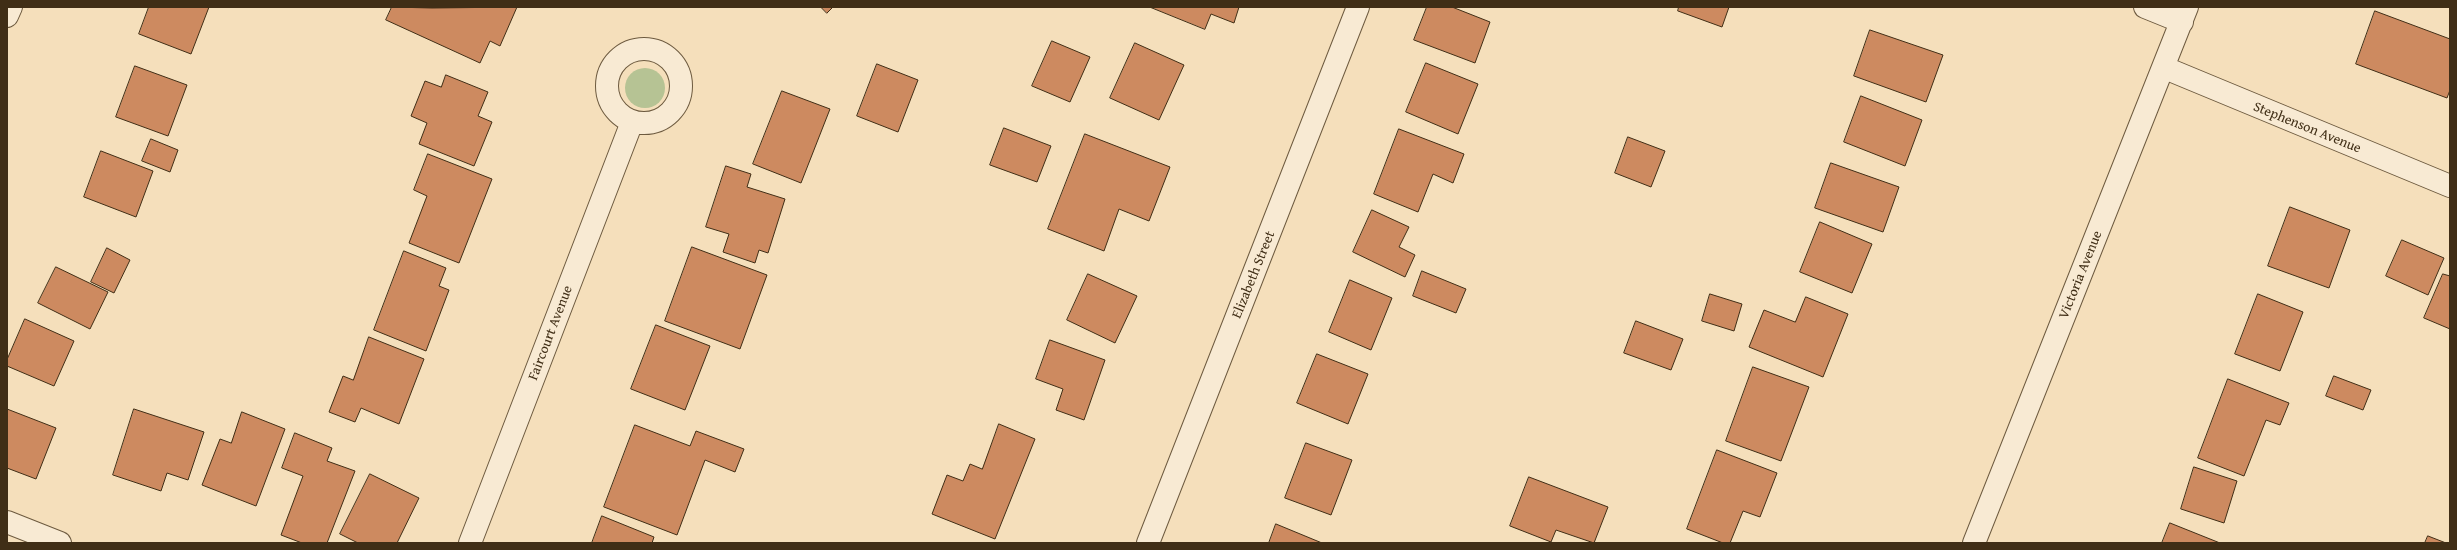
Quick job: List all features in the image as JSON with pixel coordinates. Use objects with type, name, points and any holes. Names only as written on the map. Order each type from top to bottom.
[{"type":"street","points":[[7,16],[10,7]]},
{"type":"street","name":"Elizabeth Street","points":[[1148,543],[1358,7]]},
{"type":"street","points":[[2145,7],[2184,15]]},
{"type":"street","name":"Victoria Avenue","points":[[1974,543],[2165,68],[2184,15]]},
{"type":"street","name":"Stephenson Avenue","points":[[2165,68],[2450,186]]},
{"type":"street","name":"Faircourt Avenue","points":[[470,543],[632,122]]},
{"type":"street","points":[[7,522],[60,543]]},
{"type":"green space","points":[[649,68],[656,71],[662,77],[665,88],[664,96],[656,105],[649,108],[641,108],[634,105],[626,96],[625,84],[628,77],[637,69]]},
{"type":"building","points":[[149,7],[209,7],[191,54],[139,34]]},
{"type":"building","points":[[392,7],[517,7],[500,46],[490,41],[480,63],[386,20]]},
{"type":"building","points":[[821,7],[833,7],[827,13]]},
{"type":"building","points":[[1150,7],[1239,7],[1234,23],[1211,14],[1205,29]]},
{"type":"building","points":[[1427,7],[1452,7],[1490,22],[1475,63],[1414,40]]},
{"type":"building","points":[[1679,7],[1729,7],[1722,27],[1678,11]]},
{"type":"building","points":[[2375,11],[2450,39],[2450,90],[2447,98],[2356,64]]},
{"type":"building","points":[[1870,30],[1943,55],[1926,102],[1854,76]]},
{"type":"building","points":[[1052,41],[1090,57],[1070,102],[1032,86]]},
{"type":"building","points":[[1135,43],[1184,65],[1159,120],[1110,98]]},
{"type":"building","points":[[1426,63],[1478,84],[1458,134],[1406,112]]},
{"type":"building","points":[[877,64],[918,80],[898,132],[857,116]]},
{"type":"building","points":[[135,66],[187,85],[168,136],[116,117]]},
{"type":"building","points":[[446,75],[488,92],[478,116],[492,122],[474,166],[419,144],[427,123],[411,116],[425,81],[441,87]]},
{"type":"building","points":[[782,91],[830,109],[801,183],[753,164]]},
{"type":"building","points":[[1861,96],[1922,120],[1905,166],[1844,142]]},
{"type":"building","points":[[1004,128],[1051,146],[1037,182],[990,165]]},
{"type":"building","points":[[1399,129],[1464,154],[1453,183],[1433,174],[1418,212],[1374,194]]},
{"type":"building","points":[[1085,134],[1170,167],[1149,221],[1119,209],[1104,251],[1048,229]]},
{"type":"building","points":[[1628,137],[1665,151],[1651,187],[1615,173]]},
{"type":"building","points":[[151,139],[178,150],[170,172],[142,161]]},
{"type":"building","points":[[101,151],[153,171],[136,217],[84,197]]},
{"type":"building","points":[[428,154],[492,179],[459,263],[409,243],[427,196],[414,190]]},
{"type":"building","points":[[1831,163],[1899,187],[1883,232],[1815,208]]},
{"type":"building","points":[[726,166],[751,174],[747,187],[785,199],[768,253],[759,250],[755,263],[723,252],[729,234],[706,227]]},
{"type":"building","points":[[2290,207],[2350,230],[2329,288],[2268,266]]},
{"type":"building","points":[[1372,210],[1409,227],[1399,247],[1415,255],[1405,277],[1353,252]]},
{"type":"building","points":[[1820,222],[1872,244],[1852,293],[1800,272]]},
{"type":"building","points":[[2402,240],[2444,258],[2428,295],[2386,276]]},
{"type":"building","points":[[692,247],[767,275],[740,349],[665,321]]},
{"type":"building","points":[[107,248],[130,260],[114,293],[91,282]]},
{"type":"building","points":[[404,251],[446,268],[439,286],[449,290],[426,351],[374,330]]},
{"type":"building","points":[[56,267],[108,292],[90,329],[38,303]]},
{"type":"building","points":[[1422,271],[1466,289],[1456,313],[1413,296]]},
{"type":"building","points":[[1088,274],[1137,296],[1115,343],[1067,320]]},
{"type":"building","points":[[2443,274],[2450,276],[2450,329],[2424,318]]},
{"type":"building","points":[[1350,280],[1392,298],[1371,350],[1329,332]]},
{"type":"building","points":[[1710,294],[1742,304],[1734,331],[1702,321]]},
{"type":"building","points":[[2258,294],[2303,312],[2280,371],[2235,354]]},
{"type":"building","points":[[1806,297],[1848,314],[1823,377],[1749,347],[1764,310],[1795,322]]},
{"type":"building","points":[[25,319],[74,341],[54,386],[7,366],[7,360]]},
{"type":"building","points":[[1636,321],[1683,339],[1671,370],[1624,353]]},
{"type":"building","points":[[656,325],[710,346],[685,410],[631,389]]},
{"type":"building","points":[[369,337],[424,359],[399,424],[361,408],[355,422],[329,412],[343,376],[353,380]]},
{"type":"building","points":[[1050,340],[1105,360],[1084,420],[1056,410],[1063,389],[1036,379]]},
{"type":"building","points":[[1317,354],[1368,374],[1348,424],[1297,403]]},
{"type":"building","points":[[1753,367],[1809,387],[1781,461],[1726,441]]},
{"type":"building","points":[[2334,376],[2371,390],[2363,410],[2326,396]]},
{"type":"building","points":[[2228,379],[2289,403],[2280,425],[2266,420],[2244,476],[2198,458]]},
{"type":"building","points":[[7,409],[56,428],[36,479],[7,468]]},
{"type":"building","points":[[134,409],[204,432],[188,480],[167,473],[161,491],[113,475]]},
{"type":"building","points":[[242,412],[285,429],[256,506],[202,485],[220,439],[231,443]]},
{"type":"building","points":[[999,424],[1035,439],[995,539],[932,514],[947,475],[963,481],[970,464],[982,469]]},
{"type":"building","points":[[635,425],[690,446],[696,431],[744,449],[735,472],[705,460],[677,535],[604,507]]},
{"type":"building","points":[[295,433],[332,448],[327,461],[355,471],[327,543],[302,543],[281,535],[303,476],[282,468]]},
{"type":"building","points":[[1306,443],[1352,460],[1331,515],[1285,498]]},
{"type":"building","points":[[1717,450],[1777,473],[1760,517],[1743,511],[1730,543],[1723,543],[1687,529]]},
{"type":"building","points":[[2194,467],[2237,481],[2224,523],[2181,509]]},
{"type":"building","points":[[370,474],[419,498],[397,543],[358,543],[340,534]]},
{"type":"building","points":[[1529,477],[1608,507],[1594,543],[1556,530],[1551,542],[1510,526]]},
{"type":"building","points":[[602,516],[654,537],[652,543],[592,543]]},
{"type":"building","points":[[2170,523],[2220,543],[2162,543]]},
{"type":"building","points":[[1276,524],[1322,543],[1269,543]]},
{"type":"building","points":[[2428,536],[2446,543],[2425,543]]}]
